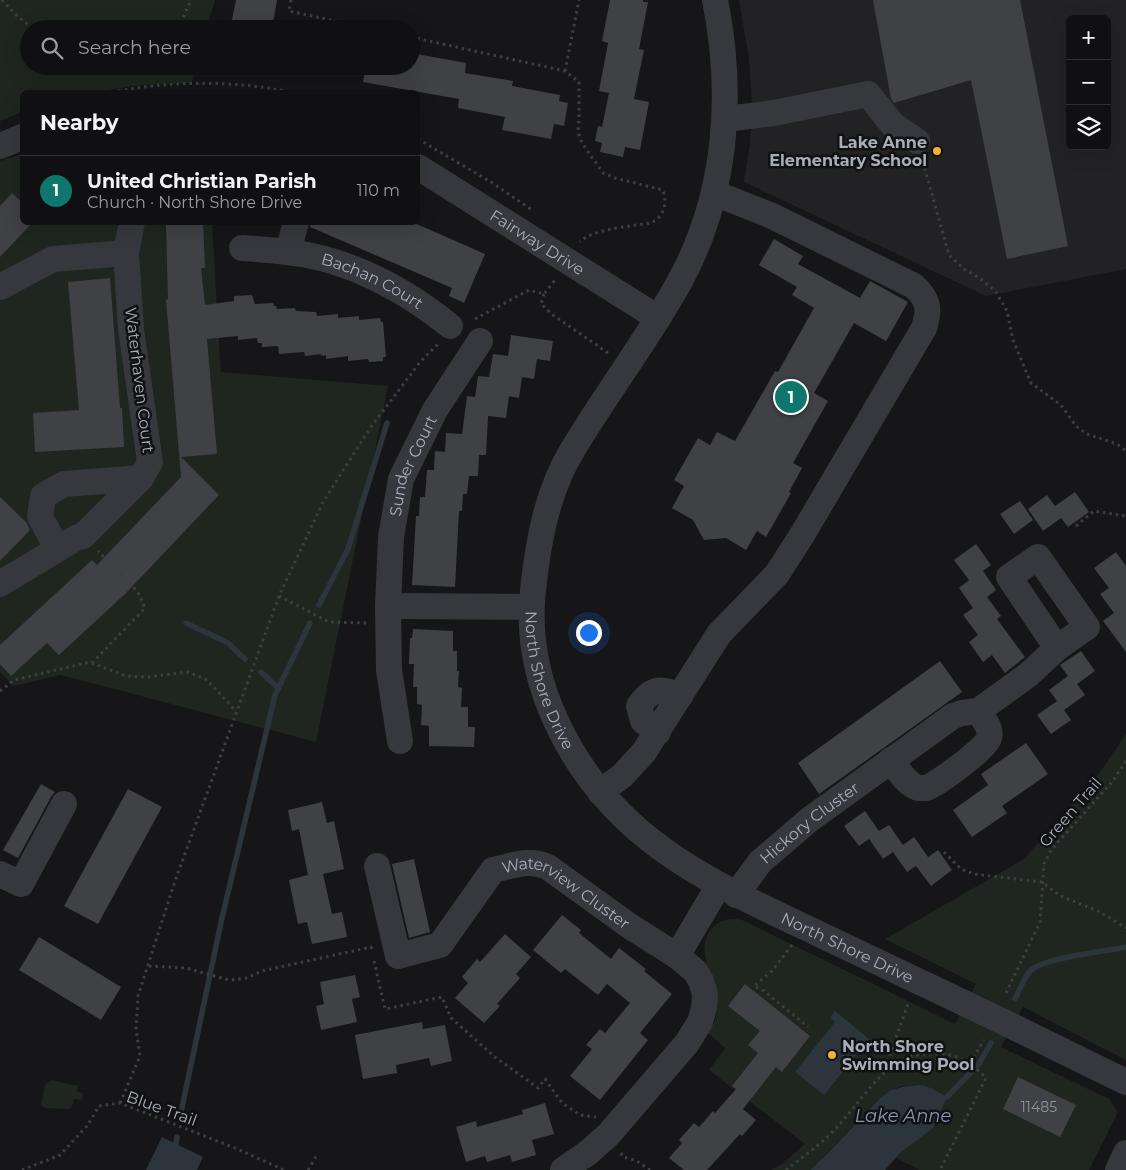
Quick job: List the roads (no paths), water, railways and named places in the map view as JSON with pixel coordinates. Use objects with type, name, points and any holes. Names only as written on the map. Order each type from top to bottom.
[{"type":"street","name":"North Shore Drive","points":[[715,0],[724,56],[726,119],[721,160],[714,193],[698,242],[680,280],[658,318],[571,452],[554,489],[543,523],[531,607],[537,669],[548,702],[565,740],[584,772],[600,792],[638,831],[678,860],[727,890],[1018,1028],[1126,1082]]},
{"type":"street","points":[[726,119],[774,113],[868,94],[892,125],[917,141]]},
{"type":"street","points":[[0,146],[20,138]]},
{"type":"street","name":"Fairway Drive","points":[[420,168],[658,318]]},
{"type":"street","points":[[600,792],[622,776],[634,764],[658,732],[719,634],[777,574],[920,336],[928,315],[927,303],[914,286],[770,215],[714,193]]},
{"type":"street","name":"Waterhaven Court","points":[[0,584],[83,536],[141,478],[150,462],[131,329],[126,253],[131,225]]},
{"type":"street","points":[[288,252],[295,225]]},
{"type":"street","name":"Bachan Court","points":[[242,248],[288,252],[324,259],[351,268],[397,289],[462,331]]},
{"type":"street","points":[[0,287],[53,259],[126,253]]},
{"type":"street","name":"Sunder Court","points":[[400,741],[389,670],[391,537],[401,479],[435,410],[462,331]]},
{"type":"street","points":[[58,549],[40,517],[43,496],[64,484],[141,478]]},
{"type":"street","name":"Hickory Cluster","points":[[727,890],[753,870],[778,845],[809,820],[891,760],[953,716],[962,712],[978,711],[1028,675],[1057,648],[1087,627],[1038,557],[1009,577],[1057,648]]},
{"type":"street","points":[[389,615],[531,607]]},
{"type":"street","points":[[891,760],[912,784],[920,788],[930,786],[986,745],[990,738],[989,729],[978,711]]},
{"type":"street","points":[[0,874],[21,884],[64,804]]},
{"type":"street","name":"Waterview Cluster","points":[[377,866],[398,956],[440,945],[493,870],[527,862],[540,863],[628,925],[678,956],[695,972],[701,981],[705,994],[704,1008],[700,1022],[687,1043],[609,1134],[589,1152],[563,1170]]},
{"type":"street","points":[[678,956],[727,890]]},
{"type":"street","points":[[1118,1170],[1126,1154]]},
{"type":"water","name":"North Shore Swimming Pool","points":[[835,1011],[869,1039],[824,1095],[795,1072],[835,1022],[830,1018]]},
{"type":"water","name":"Lake Anne","points":[[922,1085],[947,1097],[933,1128],[900,1153],[885,1170],[810,1170],[880,1098],[891,1090]]},
{"type":"water","points":[[162,1137],[203,1157],[197,1170],[146,1170]]},
{"type":"waterway","points":[[319,605],[348,549],[387,423]]},
{"type":"waterway","points":[[186,623],[228,643],[245,659]]},
{"type":"waterway","points":[[180,1117],[222,918],[275,695],[310,623]]},
{"type":"waterway","points":[[261,672],[278,688]]},
{"type":"waterway","points":[[1015,999],[1030,971],[1038,966],[1061,959],[1126,947]]},
{"type":"waterway","points":[[947,1097],[979,1064],[991,1043]]},
{"type":"waterway","points":[[176,1144],[177,1137]]},
{"type":"place","name":"Lake Anne Elementary School","points":[[937,151]]},
{"type":"place","name":"United Christian Parish","points":[[791,397]]},
{"type":"place","name":"North Shore Swimming Pool","points":[[832,1055]]}]
